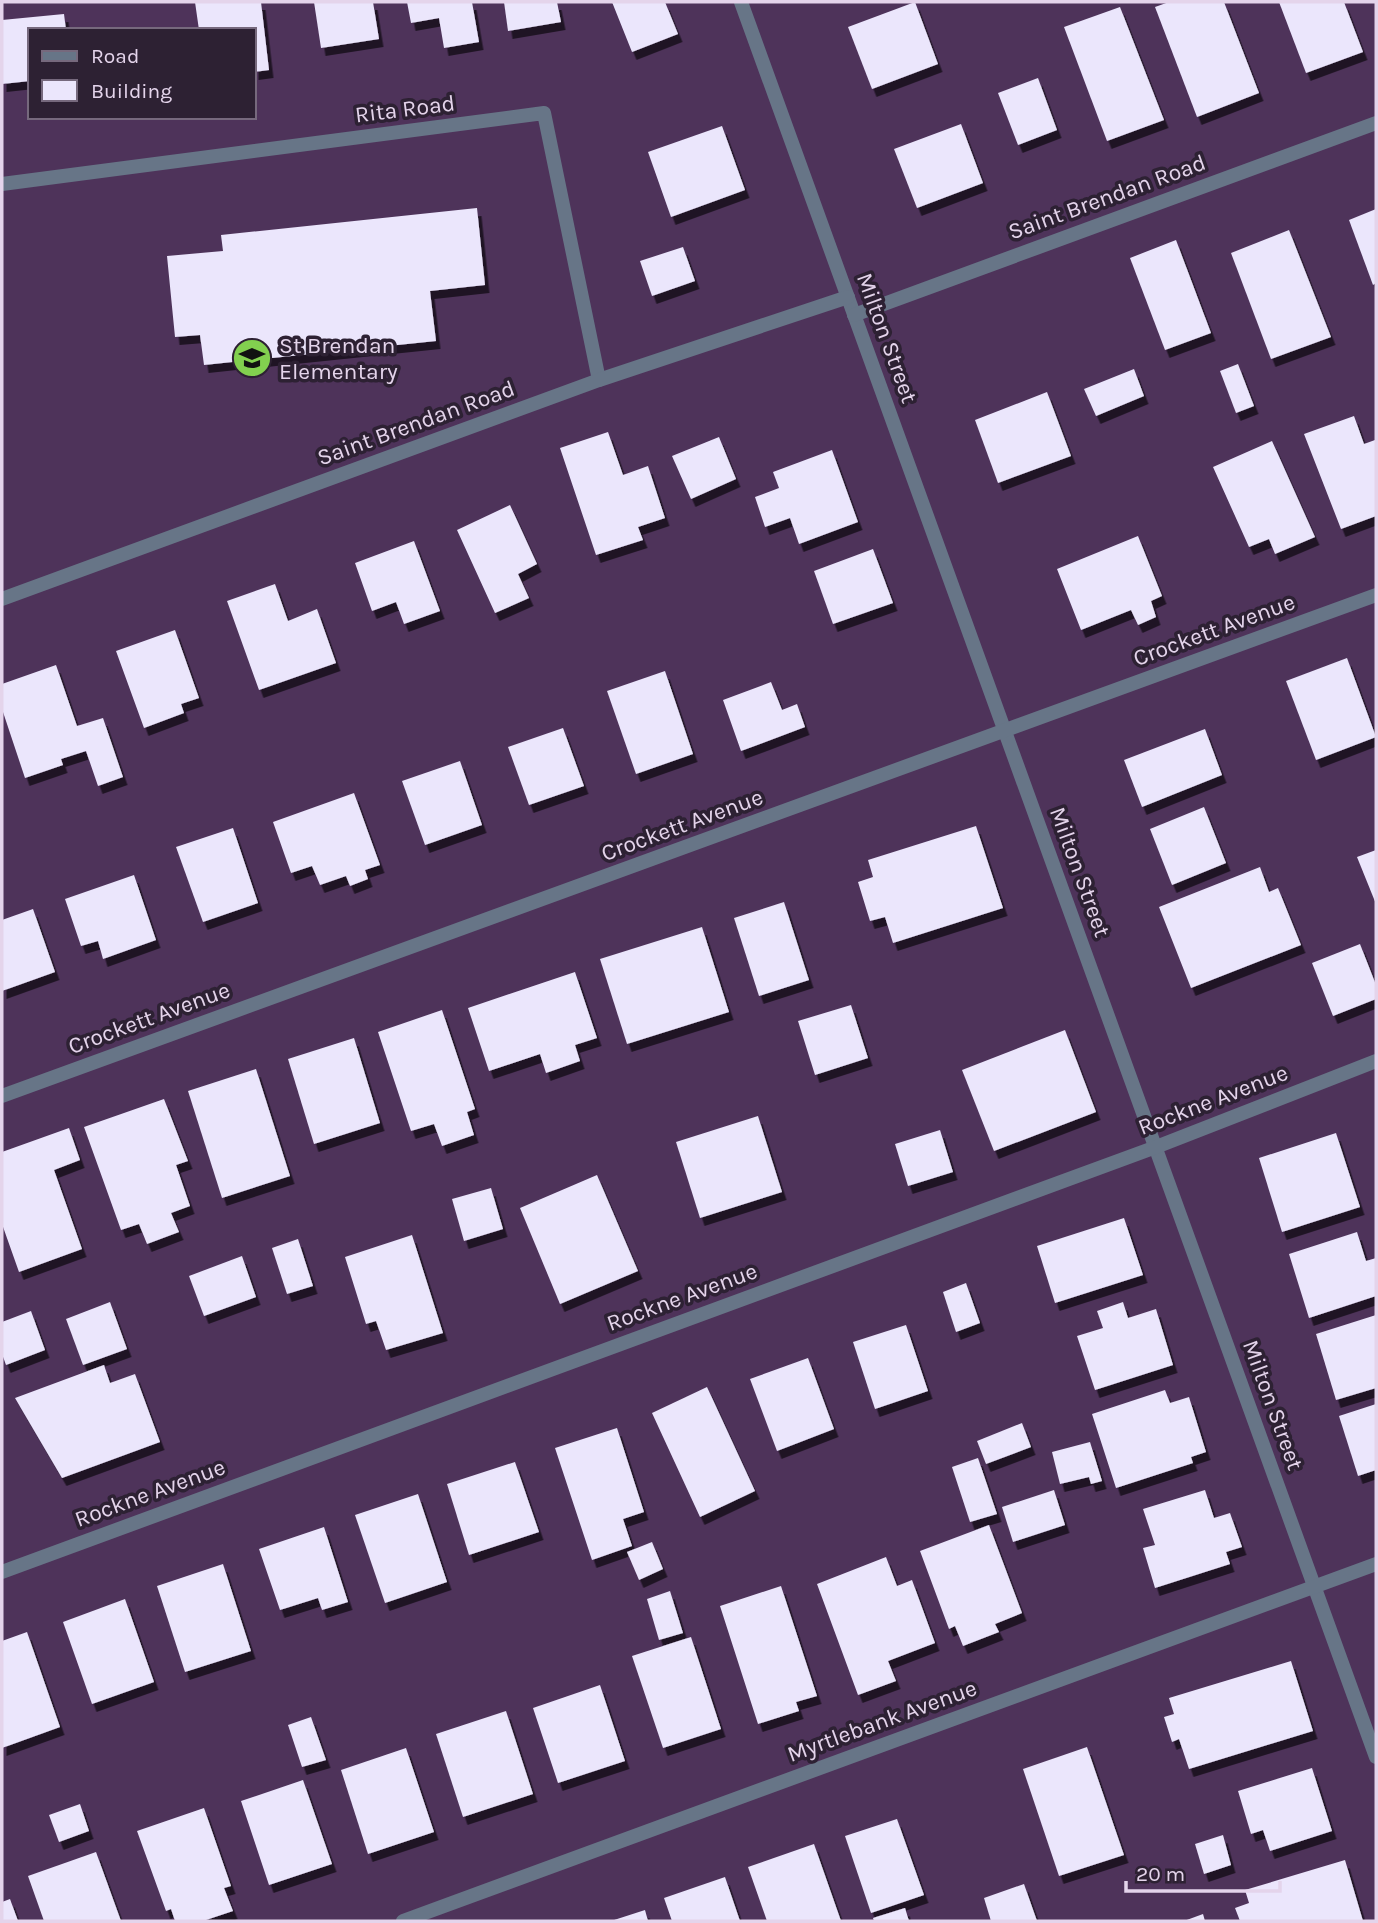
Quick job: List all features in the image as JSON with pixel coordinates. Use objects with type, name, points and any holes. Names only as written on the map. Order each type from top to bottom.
[{"type":"street","name":"Milton Street","points":[[741,2],[1376,1757]]},
{"type":"street","name":"Rita Road","points":[[2,184],[544,113],[599,380]]},
{"type":"street","name":"Saint Brendan Road","points":[[854,315],[1376,123]]},
{"type":"street","name":"Saint Brendan Road","points":[[2,599],[599,380],[848,297]]},
{"type":"street","name":"Crockett Avenue","points":[[2,1096],[1376,595]]},
{"type":"street","name":"Rockne Avenue","points":[[2,1572],[1156,1147],[1376,1061]]},
{"type":"street","name":"Myrtlebank Avenue","points":[[403,1921],[1376,1564]]},
{"type":"building","points":[[195,2],[261,2],[269,70],[256,72],[256,28],[199,28]]},
{"type":"building","points":[[314,2],[373,2],[379,39],[321,48]]},
{"type":"building","points":[[407,2],[472,2],[479,42],[444,48],[439,18],[411,23]]},
{"type":"building","points":[[504,2],[557,2],[561,22],[508,31]]},
{"type":"building","points":[[612,2],[665,2],[678,34],[632,52]]},
{"type":"building","points":[[915,2],[938,64],[872,89],[848,27]]},
{"type":"building","points":[[1169,2],[1224,2],[1259,93],[1197,117],[1155,7]]},
{"type":"building","points":[[1279,2],[1344,2],[1363,52],[1306,73]]},
{"type":"building","points":[[1120,7],[1164,120],[1107,141],[1064,27]]},
{"type":"building","points":[[64,14],[66,28],[28,28],[28,81],[2,84],[2,20]]},
{"type":"building","points":[[1038,78],[1057,130],[1018,145],[998,93]]},
{"type":"building","points":[[961,124],[983,183],[917,208],[894,149]]},
{"type":"building","points":[[722,126],[745,190],[671,217],[648,152]]},
{"type":"building","points":[[477,208],[485,285],[430,291],[436,341],[204,365],[200,335],[175,337],[167,256],[223,251],[221,235]]},
{"type":"building","points":[[1376,209],[1376,283],[1373,285],[1349,220]]},
{"type":"building","points":[[1289,230],[1331,337],[1271,359],[1231,253]]},
{"type":"building","points":[[1176,240],[1211,333],[1165,350],[1130,258]]},
{"type":"building","points":[[683,247],[695,281],[652,296],[640,261]]},
{"type":"building","points":[[1238,364],[1254,406],[1236,413],[1220,371]]},
{"type":"building","points":[[1134,369],[1144,396],[1096,416],[1084,389]]},
{"type":"building","points":[[1047,392],[1071,456],[998,483],[975,420]]},
{"type":"building","points":[[1354,416],[1364,444],[1375,440],[1376,443],[1376,516],[1341,529],[1304,434]]},
{"type":"building","points":[[608,432],[623,475],[648,466],[665,518],[638,527],[643,540],[596,555],[560,448]]},
{"type":"building","points":[[719,437],[736,479],[691,499],[672,456]]},
{"type":"building","points":[[1272,441],[1315,537],[1275,554],[1269,539],[1249,547],[1213,467]]},
{"type":"building","points":[[832,450],[858,522],[799,544],[790,518],[765,527],[755,497],[779,488],[773,472]]},
{"type":"building","points":[[510,505],[537,564],[518,574],[529,598],[495,613],[457,530]]},
{"type":"building","points":[[1138,536],[1162,596],[1151,601],[1156,617],[1138,625],[1131,610],[1081,630],[1057,569]]},
{"type":"building","points":[[414,541],[440,611],[404,624],[396,602],[372,611],[355,563]]},
{"type":"building","points":[[873,549],[893,603],[833,624],[814,571]]},
{"type":"building","points":[[275,584],[288,621],[317,609],[336,663],[259,690],[227,601]]},
{"type":"building","points":[[175,630],[199,698],[181,704],[184,713],[144,728],[116,651]]},
{"type":"building","points":[[1347,658],[1376,737],[1316,760],[1286,681]]},
{"type":"building","points":[[56,665],[77,726],[103,718],[123,777],[98,786],[86,751],[61,759],[63,765],[25,778],[2,709],[2,684]]},
{"type":"building","points":[[665,671],[693,754],[636,774],[607,691]]},
{"type":"building","points":[[771,682],[782,710],[797,704],[805,727],[741,751],[723,700]]},
{"type":"building","points":[[563,728],[584,786],[529,805],[508,747]]},
{"type":"building","points":[[1205,729],[1222,775],[1142,807],[1124,760]]},
{"type":"building","points":[[460,761],[482,825],[425,845],[402,781]]},
{"type":"building","points":[[354,793],[380,865],[365,870],[368,879],[350,886],[346,876],[320,885],[312,866],[291,873],[273,822]]},
{"type":"building","points":[[1204,807],[1226,863],[1172,885],[1150,829]]},
{"type":"building","points":[[976,826],[1003,908],[893,943],[885,917],[870,921],[858,882],[873,877],[868,860]]},
{"type":"building","points":[[233,828],[258,903],[203,922],[176,847]]},
{"type":"building","points":[[1376,850],[1376,904],[1357,857]]},
{"type":"building","points":[[1260,867],[1269,892],[1278,888],[1301,945],[1191,988],[1159,907]]},
{"type":"building","points":[[134,875],[156,940],[103,959],[98,941],[81,946],[65,899]]},
{"type":"building","points":[[784,902],[809,980],[759,996],[734,918]]},
{"type":"building","points":[[33,909],[55,972],[2,991],[2,920]]},
{"type":"building","points":[[702,927],[729,1012],[627,1044],[600,959]]},
{"type":"building","points":[[1360,944],[1376,985],[1376,999],[1333,1016],[1312,963]]},
{"type":"building","points":[[575,972],[597,1038],[575,1045],[580,1061],[546,1073],[540,1054],[489,1071],[468,1008]]},
{"type":"building","points":[[851,1005],[868,1058],[815,1075],[798,1021]]},
{"type":"building","points":[[442,1010],[475,1109],[467,1112],[474,1135],[442,1146],[434,1124],[411,1131],[378,1032]]},
{"type":"building","points":[[1065,1030],[1096,1112],[994,1151],[962,1070]]},
{"type":"building","points":[[354,1038],[380,1123],[314,1144],[288,1059]]},
{"type":"building","points":[[256,1069],[290,1176],[222,1198],[188,1091]]},
{"type":"building","points":[[164,1099],[188,1161],[176,1165],[190,1206],[171,1213],[179,1232],[147,1244],[139,1224],[121,1230],[84,1127]]},
{"type":"building","points":[[758,1116],[782,1192],[700,1218],[676,1142]]},
{"type":"building","points":[[69,1128],[80,1160],[54,1170],[82,1249],[19,1272],[2,1224],[2,1152]]},
{"type":"building","points":[[940,1130],[953,1172],[908,1186],[895,1144]]},
{"type":"building","points":[[1336,1133],[1360,1207],[1282,1232],[1259,1158]]},
{"type":"building","points":[[597,1175],[638,1271],[560,1304],[520,1208]]},
{"type":"building","points":[[491,1188],[503,1229],[464,1241],[452,1199]]},
{"type":"building","points":[[1124,1218],[1143,1275],[1055,1303],[1037,1246]]},
{"type":"building","points":[[1357,1232],[1366,1261],[1376,1258],[1376,1296],[1309,1318],[1289,1254]]},
{"type":"building","points":[[412,1235],[443,1333],[386,1350],[376,1321],[366,1324],[345,1257]]},
{"type":"building","points":[[298,1239],[313,1286],[287,1294],[272,1248]]},
{"type":"building","points":[[242,1256],[256,1297],[204,1316],[189,1276]]},
{"type":"building","points":[[966,1283],[980,1323],[956,1332],[943,1292]]},
{"type":"building","points":[[110,1302],[127,1349],[83,1365],[66,1319]]},
{"type":"building","points":[[1123,1302],[1128,1318],[1156,1309],[1173,1365],[1095,1390],[1077,1336],[1103,1328],[1097,1311]]},
{"type":"building","points":[[31,1311],[45,1350],[6,1365],[2,1354],[2,1322]]},
{"type":"building","points":[[1376,1315],[1376,1388],[1336,1400],[1316,1334]]},
{"type":"building","points":[[906,1325],[928,1391],[875,1409],[853,1342]]},
{"type":"building","points":[[808,1358],[834,1429],[777,1451],[750,1379]]},
{"type":"building","points":[[104,1365],[110,1383],[135,1374],[160,1442],[62,1478],[15,1398]]},
{"type":"building","points":[[707,1387],[755,1491],[700,1517],[652,1413]]},
{"type":"building","points":[[1165,1390],[1170,1403],[1189,1397],[1206,1452],[1191,1457],[1193,1463],[1116,1488],[1092,1414]]},
{"type":"building","points":[[1376,1404],[1376,1470],[1358,1476],[1339,1416]]},
{"type":"building","points":[[1022,1423],[1031,1447],[986,1464],[977,1441]]},
{"type":"building","points":[[617,1428],[644,1512],[623,1519],[632,1546],[592,1560],[555,1448]]},
{"type":"building","points":[[1090,1442],[1102,1481],[1091,1484],[1089,1477],[1060,1484],[1052,1452]]},
{"type":"building","points":[[978,1458],[997,1514],[970,1522],[952,1467]]},
{"type":"building","points":[[515,1462],[539,1532],[469,1555],[447,1484]]},
{"type":"building","points":[[1054,1490],[1065,1525],[1013,1542],[1002,1507]]},
{"type":"building","points":[[1205,1490],[1214,1518],[1230,1513],[1242,1547],[1226,1552],[1230,1564],[1155,1588],[1143,1548],[1155,1545],[1143,1509]]},
{"type":"building","points":[[418,1494],[447,1582],[385,1603],[355,1515]]},
{"type":"building","points":[[989,1525],[1022,1613],[995,1624],[999,1632],[963,1646],[955,1626],[949,1629],[920,1551]]},
{"type":"building","points":[[324,1527],[348,1602],[322,1610],[318,1598],[280,1610],[259,1549]]},
{"type":"building","points":[[652,1542],[663,1569],[639,1580],[627,1552]]},
{"type":"building","points":[[886,1557],[897,1586],[912,1580],[935,1643],[888,1661],[896,1681],[858,1695],[817,1584]]},
{"type":"building","points":[[223,1564],[251,1651],[185,1672],[157,1586]]},
{"type":"building","points":[[781,1586],[817,1696],[796,1702],[799,1711],[758,1724],[720,1606]]},
{"type":"building","points":[[670,1591],[683,1633],[659,1640],[647,1599]]},
{"type":"building","points":[[125,1599],[154,1682],[92,1704],[63,1622]]},
{"type":"building","points":[[27,1632],[60,1727],[2,1748],[2,1641]]},
{"type":"building","points":[[691,1637],[721,1729],[663,1748],[632,1656]]},
{"type":"building","points":[[1291,1661],[1313,1731],[1189,1769],[1179,1739],[1172,1742],[1164,1717],[1174,1714],[1169,1698]]},
{"type":"building","points":[[600,1685],[625,1761],[558,1783],[533,1708]]},
{"type":"building","points":[[506,1711],[533,1794],[463,1817],[436,1734]]},
{"type":"building","points":[[311,1717],[326,1760],[302,1767],[288,1725]]},
{"type":"building","points":[[1087,1747],[1124,1855],[1059,1876],[1023,1769]]},
{"type":"building","points":[[406,1748],[434,1832],[368,1854],[341,1770]]},
{"type":"building","points":[[1312,1768],[1332,1831],[1270,1851],[1263,1830],[1251,1834],[1238,1791]]},
{"type":"building","points":[[303,1780],[332,1864],[269,1885],[241,1801]]},
{"type":"building","points":[[80,1804],[89,1831],[59,1842],[49,1815]]},
{"type":"building","points":[[204,1808],[231,1886],[224,1888],[233,1911],[203,1921],[175,1921],[171,1909],[166,1911],[137,1831]]},
{"type":"building","points":[[897,1819],[924,1895],[871,1913],[845,1836]]},
{"type":"building","points":[[1223,1835],[1231,1865],[1204,1874],[1195,1844]]},
{"type":"building","points":[[814,1844],[841,1921],[767,1921],[748,1867]]},
{"type":"building","points":[[96,1852],[121,1921],[44,1921],[28,1876]]},
{"type":"building","points":[[1345,1860],[1363,1921],[1240,1921],[1235,1908],[1249,1903],[1245,1890]]},
{"type":"building","points":[[725,1877],[740,1921],[672,1921],[664,1898]]},
{"type":"building","points":[[1024,1884],[1037,1921],[991,1921],[984,1898]]},
{"type":"building","points":[[10,1899],[18,1921],[2,1921],[2,1902]]},
{"type":"building","points":[[905,1908],[909,1921],[874,1921],[873,1918]]},
{"type":"building","points":[[645,1910],[648,1921],[611,1921]]},
{"type":"building","points":[[1203,1914],[1205,1921],[1184,1921]]},
{"type":"place","name":"St Brendan Elementary","points":[[252,358]]}]
